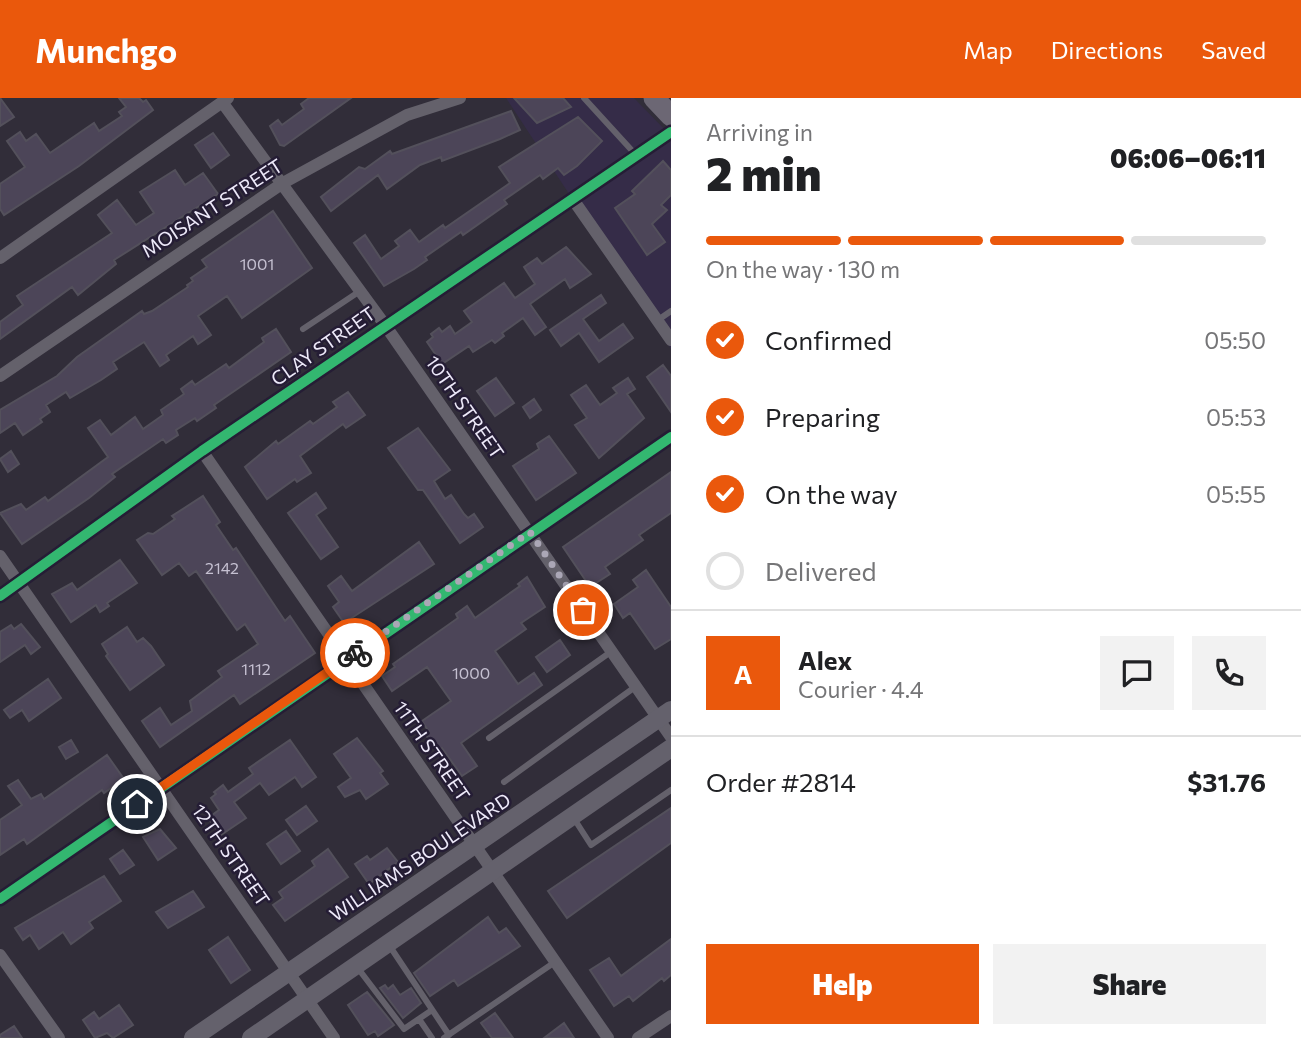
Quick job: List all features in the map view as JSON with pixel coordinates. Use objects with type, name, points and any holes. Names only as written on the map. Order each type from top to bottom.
[{"type":"highway","points":[[654,98],[671,116]]},
{"type":"main road","name":"WILLIAMS BOULEVARD","points":[[193,1038],[665,715]]},
{"type":"main road","points":[[251,1038],[671,748]]},
{"type":"street","name":"MOISANT STREET","points":[[0,376],[283,183],[407,116],[460,98]]},
{"type":"street","name":"10TH STREET","points":[[225,100],[612,651],[637,685],[665,715],[671,737]]},
{"type":"street","points":[[0,258],[225,100]]},
{"type":"street","name":"CLAY STREET","points":[[0,596],[384,325],[671,132]]},
{"type":"street","points":[[572,198],[671,340]]},
{"type":"street","points":[[0,899],[671,437]]},
{"type":"street","name":"11TH STREET","points":[[202,451],[608,1038]]},
{"type":"street","name":"12TH STREET","points":[[0,556],[334,1038]]},
{"type":"street","points":[[0,956],[58,1038]]},
{"type":"street","points":[[638,1038],[671,1016]]},
{"type":"lane","points":[[584,98],[636,155]]},
{"type":"lane","points":[[303,329],[360,291]]},
{"type":"lane","points":[[657,320],[671,311]]},
{"type":"lane","points":[[489,738],[612,651]]},
{"type":"lane","points":[[504,782],[637,685]]},
{"type":"lane","points":[[572,816],[592,845],[671,790]]},
{"type":"lane","points":[[388,943],[447,1036],[555,962]]},
{"type":"lane","points":[[356,966],[395,1022],[404,1030],[432,1010]]},
{"type":"lane","points":[[419,1019],[432,1038]]},
{"type":"shaded area","points":[[506,98],[634,98],[671,136],[671,349]]},
{"type":"building","points":[[0,98],[14,117],[0,126]]},
{"type":"building","points":[[119,98],[139,98],[143,102],[146,100],[153,110],[79,166],[4,215],[0,209],[0,184],[25,167],[7,141],[20,132],[26,141],[36,134],[50,153],[94,123],[99,131],[122,116],[119,112],[126,107]]},
{"type":"building","points":[[309,98],[351,98],[284,146],[280,145],[270,126],[278,120],[282,125],[304,109],[301,104]]},
{"type":"building","points":[[514,98],[563,98],[571,107],[537,123]]},
{"type":"building","points":[[511,111],[520,130],[442,161],[441,157],[420,165],[387,189],[378,175],[331,211],[321,197],[359,167],[365,169],[390,151],[392,154]]},
{"type":"building","points":[[578,117],[602,141],[577,166],[564,175],[558,168],[543,179],[540,175],[504,200],[507,204],[463,235],[461,232],[425,257],[427,260],[414,269],[384,286],[354,243],[365,235],[381,259],[399,246],[395,241],[410,230],[419,242],[443,225],[445,228],[510,183],[499,167]]},
{"type":"building","points":[[213,133],[229,155],[211,168],[195,145]]},
{"type":"building","points":[[663,161],[671,170],[671,195],[661,205],[667,210],[652,224],[665,242],[647,255],[615,208],[635,194],[632,191]]},
{"type":"building","points":[[175,170],[185,185],[203,173],[218,194],[114,260],[116,264],[78,295],[72,287],[0,339],[0,322],[23,305],[17,296],[112,233],[98,215],[117,200],[136,225],[154,213],[140,192]]},
{"type":"building","points":[[273,211],[312,268],[242,318],[227,296],[198,316],[211,335],[198,344],[193,336],[166,355],[169,360],[160,366],[144,342],[113,362],[117,369],[101,380],[70,398],[66,392],[46,405],[50,412],[40,419],[42,422],[23,435],[15,423],[0,433],[0,410],[57,376],[77,357],[142,311],[144,314],[152,311],[188,287],[193,281],[191,278],[207,267],[202,260]]},
{"type":"building","points":[[566,247],[591,274],[570,288],[565,279],[530,304],[546,327],[535,335],[523,318],[502,333],[504,336],[495,343],[492,340],[473,352],[469,346],[442,364],[427,342],[433,337],[431,334],[439,328],[442,332],[450,326],[455,334],[472,322],[464,311],[504,283],[515,298],[535,284],[524,267],[537,258],[542,264]]},
{"type":"building","points":[[601,295],[606,303],[583,319],[599,341],[623,324],[633,338],[599,362],[579,333],[561,346],[550,330]]},
{"type":"building","points":[[276,329],[291,352],[214,405],[216,408],[197,421],[195,418],[176,430],[178,435],[166,443],[163,439],[112,474],[115,477],[89,498],[22,544],[0,513],[21,504],[26,510],[45,497],[48,501],[108,457],[88,428],[100,420],[111,435],[135,417],[143,429],[163,415],[161,410],[184,394],[181,389],[192,381],[195,385],[226,364],[229,368],[264,342],[262,338]]},
{"type":"building","points":[[663,365],[671,376],[671,412],[647,377]]},
{"type":"building","points":[[496,378],[514,403],[495,416],[477,391]]},
{"type":"building","points":[[628,378],[635,389],[627,394],[644,418],[599,458],[575,425],[587,418],[571,395],[586,385],[600,405],[617,393],[613,388]]},
{"type":"building","points":[[348,392],[365,415],[346,428],[343,424],[300,456],[311,473],[297,482],[295,479],[267,499],[245,467],[276,441],[278,444],[310,421],[313,424],[337,407],[333,402]]},
{"type":"building","points":[[534,399],[541,410],[530,418],[523,407]]},
{"type":"building","points":[[418,428],[450,470],[434,481],[445,499],[451,495],[468,518],[474,514],[483,527],[460,543],[423,490],[418,490],[388,448]]},
{"type":"building","points":[[549,436],[576,473],[536,500],[513,466],[539,449],[537,444]]},
{"type":"building","points":[[11,451],[19,464],[8,472],[0,459]]},
{"type":"building","points":[[671,472],[671,513],[639,535],[643,540],[605,567],[610,574],[590,587],[563,547]]},
{"type":"building","points":[[316,493],[326,508],[316,515],[338,547],[321,559],[288,513]]},
{"type":"building","points":[[203,496],[220,522],[216,525],[233,550],[236,548],[285,621],[290,616],[315,653],[240,704],[234,695],[160,747],[142,721],[160,708],[171,725],[192,711],[190,701],[222,677],[218,671],[258,644],[245,624],[237,630],[196,571],[189,576],[179,563],[162,575],[137,540],[148,533],[153,534],[175,519],[172,516]]},
{"type":"building","points":[[419,542],[434,564],[344,623],[333,607],[339,602],[328,586],[341,576],[352,591]]},
{"type":"building","points":[[120,560],[137,583],[107,603],[109,606],[100,612],[96,605],[71,622],[52,594],[72,583],[77,590]]},
{"type":"building","points":[[646,570],[671,607],[671,639],[655,649],[630,613],[623,618],[614,604],[638,587],[633,580]]},
{"type":"building","points":[[527,577],[545,607],[521,623],[526,629],[495,651],[518,684],[534,673],[542,685],[461,743],[477,766],[462,776],[442,748],[437,751],[426,735],[429,732],[422,721],[451,701],[427,667],[392,691],[382,676],[395,667],[393,664],[458,618],[456,614],[467,606],[475,618],[520,586],[518,584]]},
{"type":"building","points":[[21,624],[40,647],[31,654],[25,645],[0,662],[0,632],[11,625],[14,629]]},
{"type":"building","points":[[127,627],[137,642],[143,638],[151,646],[164,665],[130,690],[106,656],[108,654],[102,644]]},
{"type":"building","points":[[560,640],[570,655],[547,672],[536,657]]},
{"type":"building","points":[[48,679],[61,698],[29,721],[22,710],[10,718],[4,710]]},
{"type":"building","points":[[357,738],[383,771],[380,773],[388,784],[366,799],[360,790],[345,797],[338,787],[351,778],[334,754]]},
{"type":"building","points":[[71,740],[78,752],[66,759],[59,747]]},
{"type":"building","points":[[290,740],[316,777],[302,787],[295,777],[269,795],[260,783],[234,802],[246,818],[221,835],[208,818],[219,810],[211,798],[216,794],[214,792],[223,785],[228,792],[253,774],[249,768]]},
{"type":"building","points":[[107,755],[124,779],[104,793],[102,790],[27,844],[24,839],[0,855],[0,820],[22,805],[8,786],[18,780],[31,799],[41,794],[44,799]]},
{"type":"building","points":[[306,806],[317,821],[297,835],[286,820]]},
{"type":"building","points":[[671,808],[671,843],[567,918],[548,891]]},
{"type":"building","points":[[160,829],[176,848],[158,860],[143,837]]},
{"type":"building","points":[[286,831],[300,851],[281,864],[267,844]]},
{"type":"building","points":[[387,848],[398,862],[369,884],[355,864],[367,856],[370,860]]},
{"type":"building","points":[[328,849],[348,877],[285,921],[273,905],[283,898],[279,892],[315,866],[312,861]]},
{"type":"building","points":[[123,850],[134,865],[120,874],[110,859]]},
{"type":"building","points":[[104,876],[121,901],[89,922],[93,928],[71,944],[63,932],[39,949],[30,935],[23,940],[15,928]]},
{"type":"building","points":[[193,891],[204,907],[168,928],[156,912]]},
{"type":"building","points":[[488,917],[499,933],[506,928],[520,946],[458,986],[454,980],[430,996],[414,973]]},
{"type":"building","points":[[228,937],[250,970],[231,983],[209,950]]},
{"type":"building","points":[[671,939],[671,975],[664,981],[662,978],[633,1001],[629,996],[614,1006],[590,970],[609,958],[621,976]]},
{"type":"building","points":[[385,985],[388,989],[393,985],[400,995],[411,988],[421,1003],[403,1018],[380,988]]},
{"type":"building","points":[[367,992],[394,1025],[378,1036],[375,1031],[368,1035],[348,1005]]},
{"type":"building","points":[[119,1005],[133,1025],[113,1038],[107,1033],[95,1038],[83,1020],[94,1012],[99,1019]]},
{"type":"building","points":[[495,1013],[513,1038],[492,1038],[481,1023]]},
{"type":"building","points":[[564,1023],[574,1038],[544,1038]]},
{"type":"building","points":[[14,1026],[22,1038],[0,1038],[0,1035]]},
{"type":"cycle path","points":[[0,596],[202,451],[671,132]]},
{"type":"cycle path","points":[[0,899],[671,437]]},
{"type":"way so far","points":[[355,653],[530,532],[583,610]]},
{"type":"route","points":[[137,804],[355,653]]}]
